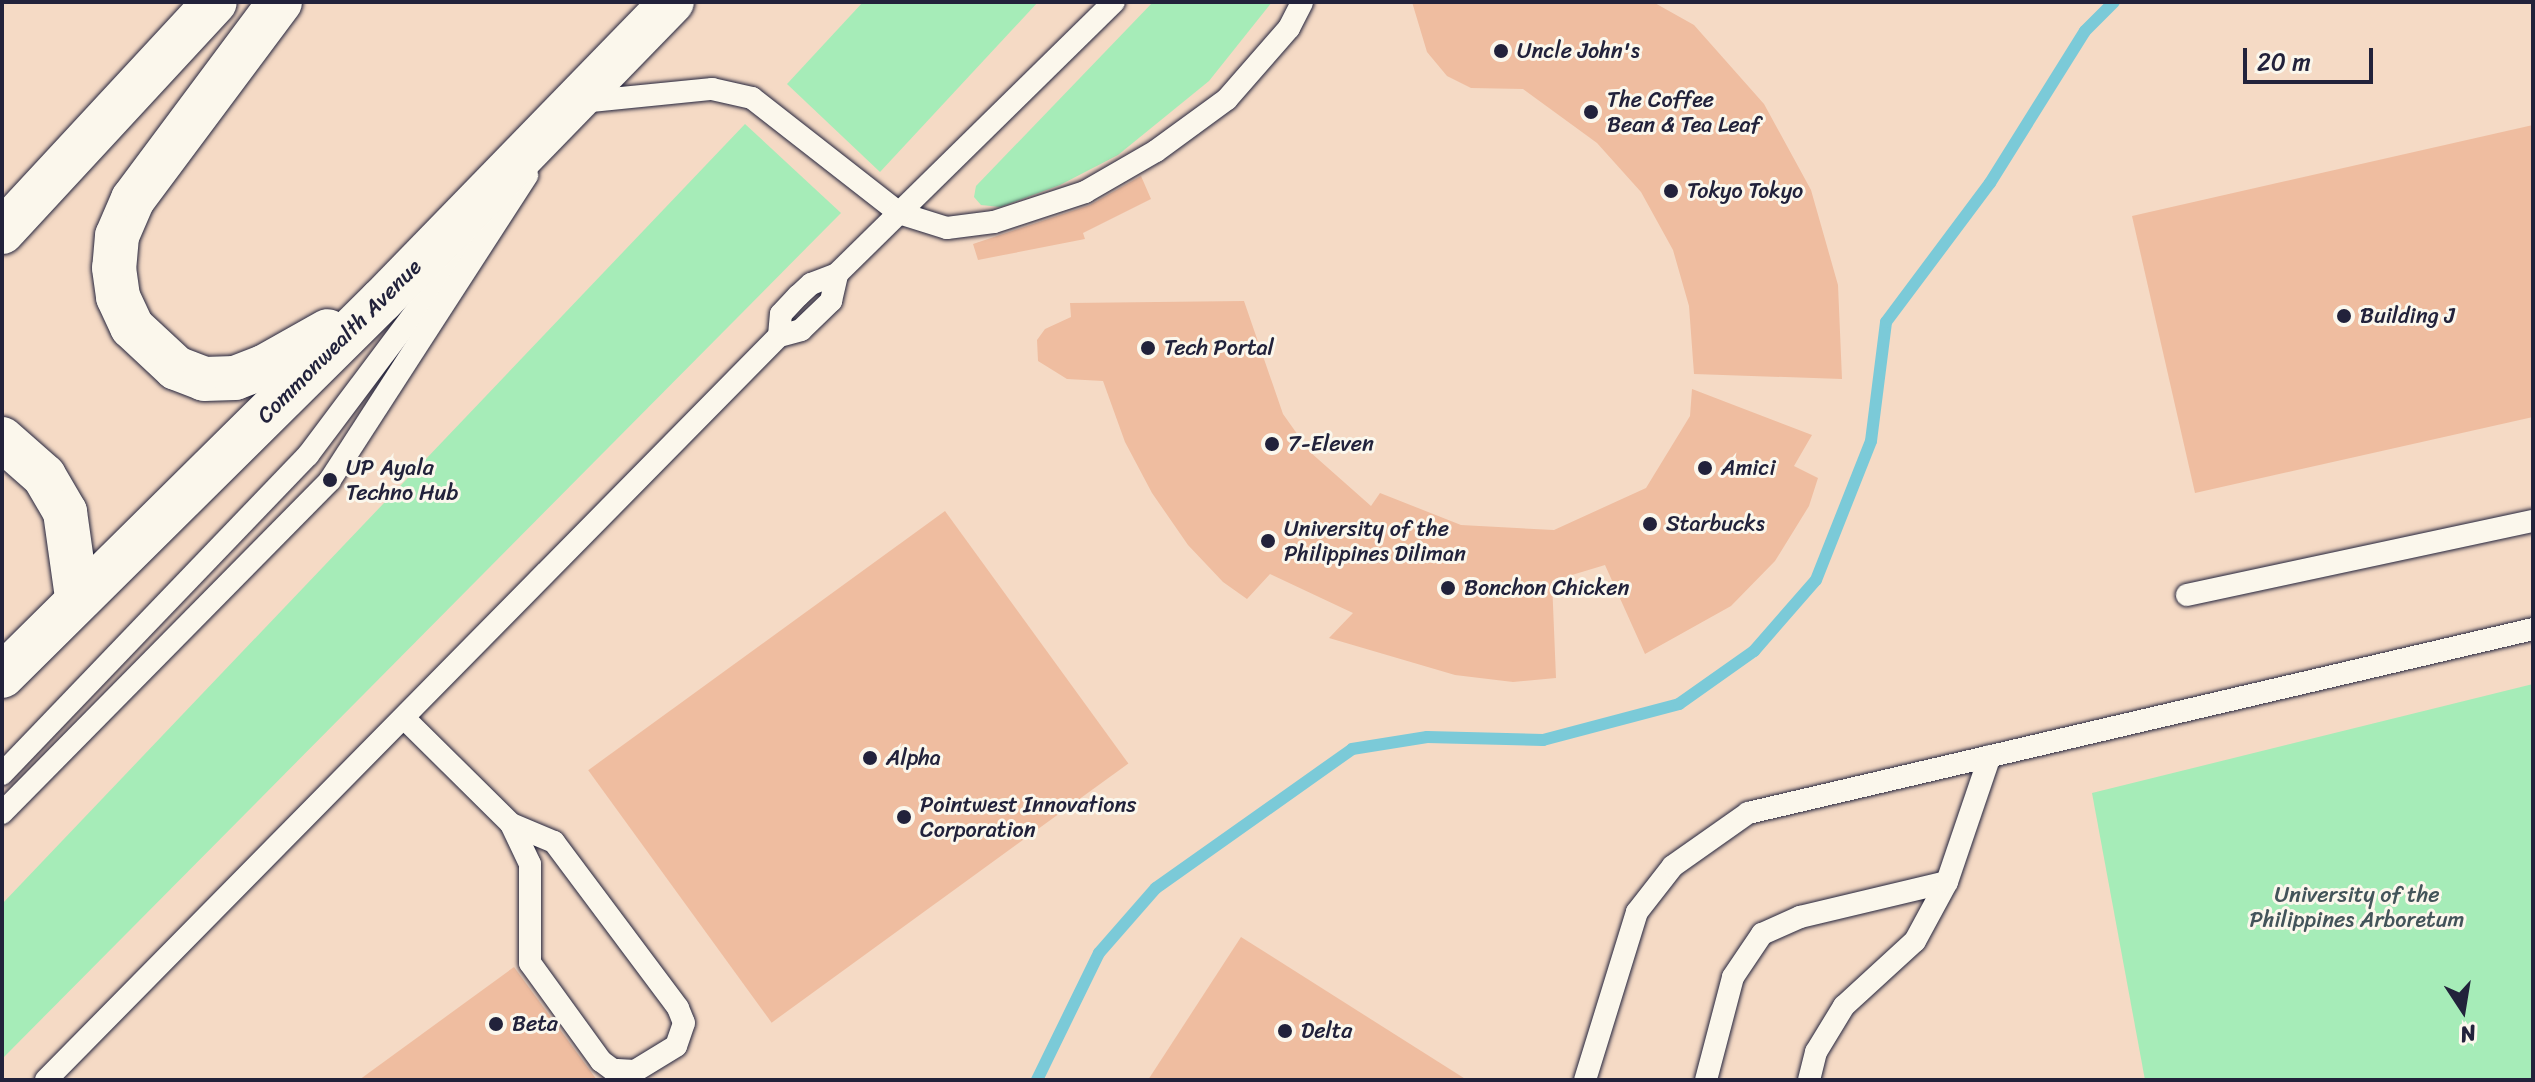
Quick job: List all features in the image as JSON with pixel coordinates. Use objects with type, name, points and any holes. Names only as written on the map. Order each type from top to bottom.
[{"type":"main road","points":[[2,232],[215,2]]},
{"type":"main road","points":[[280,2],[133,199],[117,236],[118,297],[152,350],[176,368],[204,379],[235,378],[264,367],[382,300]]},
{"type":"main road","name":"Commonwealth Avenue","points":[[2,676],[77,597],[382,300],[672,2]]},
{"type":"main road","points":[[2,439],[44,476],[65,512],[77,597]]},
{"type":"lane","points":[[46,1080],[779,336],[801,330],[831,301],[837,274],[1114,2]]},
{"type":"lane","points":[[2,774],[308,455],[573,103],[712,89],[752,98],[899,213],[947,228],[994,222],[1085,192],[1156,151],[1227,99],[1289,28],[1302,2]]},
{"type":"lane","points":[[2,813],[330,480],[573,103]]},
{"type":"lane","points":[[2187,595],[2533,521]]},
{"type":"lane","points":[[1585,1080],[1637,912],[1673,866],[1712,833],[1748,813],[2533,629]]},
{"type":"lane","points":[[405,719],[511,824],[530,864],[530,963],[601,1061],[613,1070],[635,1071],[676,1046],[684,1023],[678,1008],[554,842],[511,824]]},
{"type":"lane","points":[[1809,1080],[1816,1052],[1844,1006],[1915,941],[1947,882],[1990,756]]},
{"type":"lane","points":[[1706,1080],[1733,977],[1762,934],[1800,917],[1947,882]]},
{"type":"shaded area","name":"University of the Philippines Diliman","points":[[2,2],[2533,2],[2533,1080],[2,1080]]},
{"type":"green space","points":[[863,2],[1038,2],[880,172],[787,84]]},
{"type":"green space","points":[[1153,2],[1272,2],[1209,81],[1118,155],[1060,185],[1000,207],[981,205],[974,197],[976,186]]},
{"type":"green space","points":[[745,124],[841,213],[2,1059],[2,904]]},
{"type":"green space","name":"University of the Philippines Arboretum","points":[[2533,684],[2533,1080],[2145,1080],[2092,793]]},
{"type":"building","points":[[1412,2],[1653,2],[1694,25],[1764,104],[1811,190],[1838,285],[1842,379],[1694,374],[1689,306],[1673,250],[1641,192],[1597,143],[1523,89],[1471,88],[1447,76],[1427,52]]},
{"type":"building","name":"Building J","points":[[2533,125],[2533,417],[2195,493],[2132,216]]},
{"type":"building","points":[[1141,176],[1151,199],[1083,233],[1085,239],[978,260],[973,244],[1090,205]]},
{"type":"building","name":"Tech Portal","points":[[1244,301],[1283,414],[1310,452],[1371,506],[1380,493],[1461,525],[1554,530],[1646,488],[1690,416],[1692,389],[1812,435],[1794,466],[1818,478],[1809,506],[1775,561],[1731,606],[1645,654],[1605,565],[1552,581],[1556,678],[1513,682],[1455,675],[1329,638],[1353,613],[1270,574],[1247,599],[1223,582],[1188,545],[1152,493],[1125,442],[1103,381],[1067,379],[1038,361],[1037,340],[1045,329],[1071,317],[1070,303]]},
{"type":"building","name":"Alpha","points":[[945,511],[1128,763],[772,1023],[588,770]]},
{"type":"building","name":"Delta","points":[[1241,937],[1467,1080],[1148,1080]]},
{"type":"building","name":"Beta","points":[[514,967],[597,1080],[359,1080]]},
{"type":"waterway","points":[[1037,1080],[1099,953],[1156,888],[1352,749],[1427,737],[1543,740],[1679,704],[1754,651],[1816,580],[1871,441],[1886,322],[1990,183],[2085,31],[2114,2]]},
{"type":"place","name":"Uncle John's","points":[[1501,51]]},
{"type":"place","name":"The Coffee Bean & Tea Leaf","points":[[1591,112]]},
{"type":"place","name":"Tokyo Tokyo","points":[[1671,191]]},
{"type":"place","name":"Building J","points":[[2344,316]]},
{"type":"place","name":"Tech Portal","points":[[1148,348]]},
{"type":"place","name":"7-Eleven","points":[[1272,444]]},
{"type":"place","name":"Amici","points":[[1705,468]]},
{"type":"place","name":"UP Ayala Techno Hub","points":[[330,480]]},
{"type":"place","name":"Starbucks","points":[[1650,524]]},
{"type":"place","name":"University of the Philippines Diliman","points":[[1268,541]]},
{"type":"place","name":"Bonchon Chicken","points":[[1448,588]]},
{"type":"place","name":"Alpha","points":[[870,758]]},
{"type":"place","name":"Pointwest Innovations Corporation","points":[[904,817]]},
{"type":"place","name":"Beta","points":[[496,1024]]},
{"type":"place","name":"Delta","points":[[1285,1031]]}]
